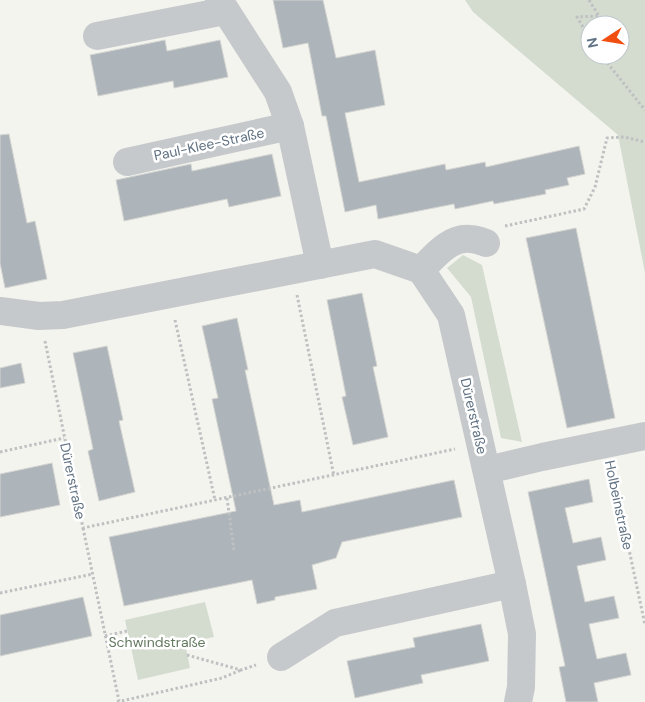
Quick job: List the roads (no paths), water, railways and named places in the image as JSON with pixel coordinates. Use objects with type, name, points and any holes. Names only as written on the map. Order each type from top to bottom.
[{"type":"street","points":[[97,36],[222,5],[278,92],[290,126],[320,265]]},
{"type":"street","name":"Paul-Klee-Straße","points":[[127,162],[290,126]]},
{"type":"street","points":[[0,311],[40,316],[63,315],[375,254],[421,270],[438,252],[452,242],[469,238],[486,242]]},
{"type":"street","name":"Dürerstraße","points":[[421,270],[451,315],[487,470],[522,634],[521,687],[518,702]]},
{"type":"street","name":"Holbeinstraße","points":[[487,470],[542,456],[645,436]]},
{"type":"street","points":[[281,657],[335,623],[512,584]]},
{"type":"park label","name":"Schwindstraße","points":[[157,642]]}]
